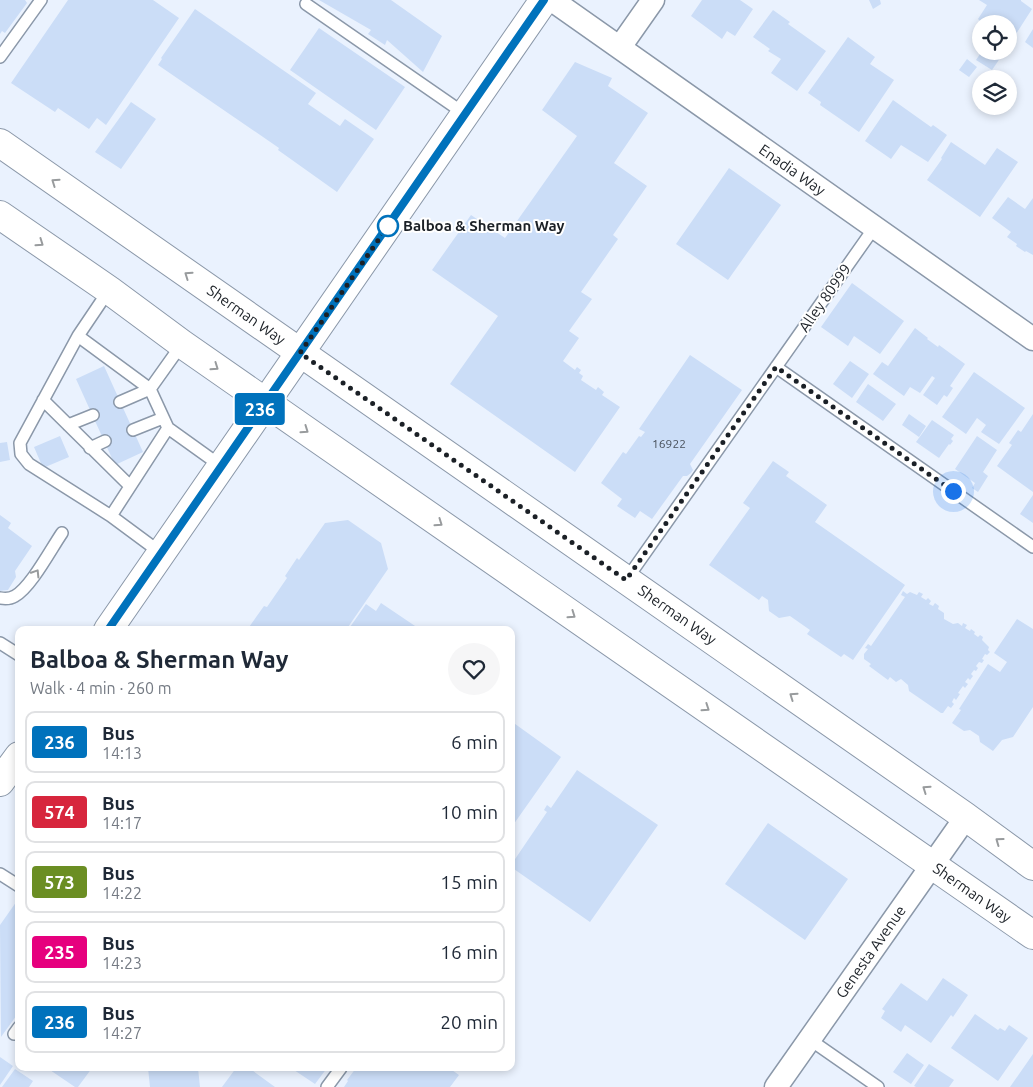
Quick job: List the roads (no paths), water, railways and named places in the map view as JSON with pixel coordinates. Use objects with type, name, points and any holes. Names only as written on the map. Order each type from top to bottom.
[{"type":"main road","points":[[111,626],[544,0]]},
{"type":"main road","name":"Sherman Way","points":[[0,143],[966,817],[1033,866]]},
{"type":"main road","name":"Sherman Way","points":[[0,215],[109,290],[265,402],[1033,935]]},
{"type":"main road","points":[[0,782],[15,761]]},
{"type":"street","name":"Enadia Way","points":[[552,0],[1033,339]]},
{"type":"street","points":[[620,47],[653,0]]},
{"type":"street","name":"Genesta Avenue","points":[[776,1087],[966,817]]},
{"type":"lane","points":[[0,57],[41,0]]},
{"type":"lane","points":[[306,4],[465,114]]},
{"type":"lane","name":"Alley 80999","points":[[626,580],[874,228]]},
{"type":"lane","points":[[109,290],[78,336],[20,443],[22,454],[29,464],[111,516],[161,553]]},
{"type":"lane","points":[[78,336],[150,389],[165,423],[221,466]]},
{"type":"lane","points":[[120,402],[150,389],[182,344]]},
{"type":"lane","points":[[776,367],[1033,547]]},
{"type":"lane","points":[[43,400],[130,486]]},
{"type":"lane","points":[[68,426],[93,414]]},
{"type":"lane","points":[[133,430],[165,423]]},
{"type":"lane","points":[[111,516],[165,423]]},
{"type":"lane","points":[[90,448],[105,442]]},
{"type":"lane","points":[[0,598],[10,599],[26,587],[62,533]]},
{"type":"lane","points":[[0,642],[15,652]]},
{"type":"lane","points":[[0,874],[15,883]]},
{"type":"lane","points":[[809,1040],[878,1087]]},
{"type":"lane","points":[[327,1087],[339,1071]]},
{"type":"place","name":"Balboa & Sherman Way","points":[[388,226]]}]
